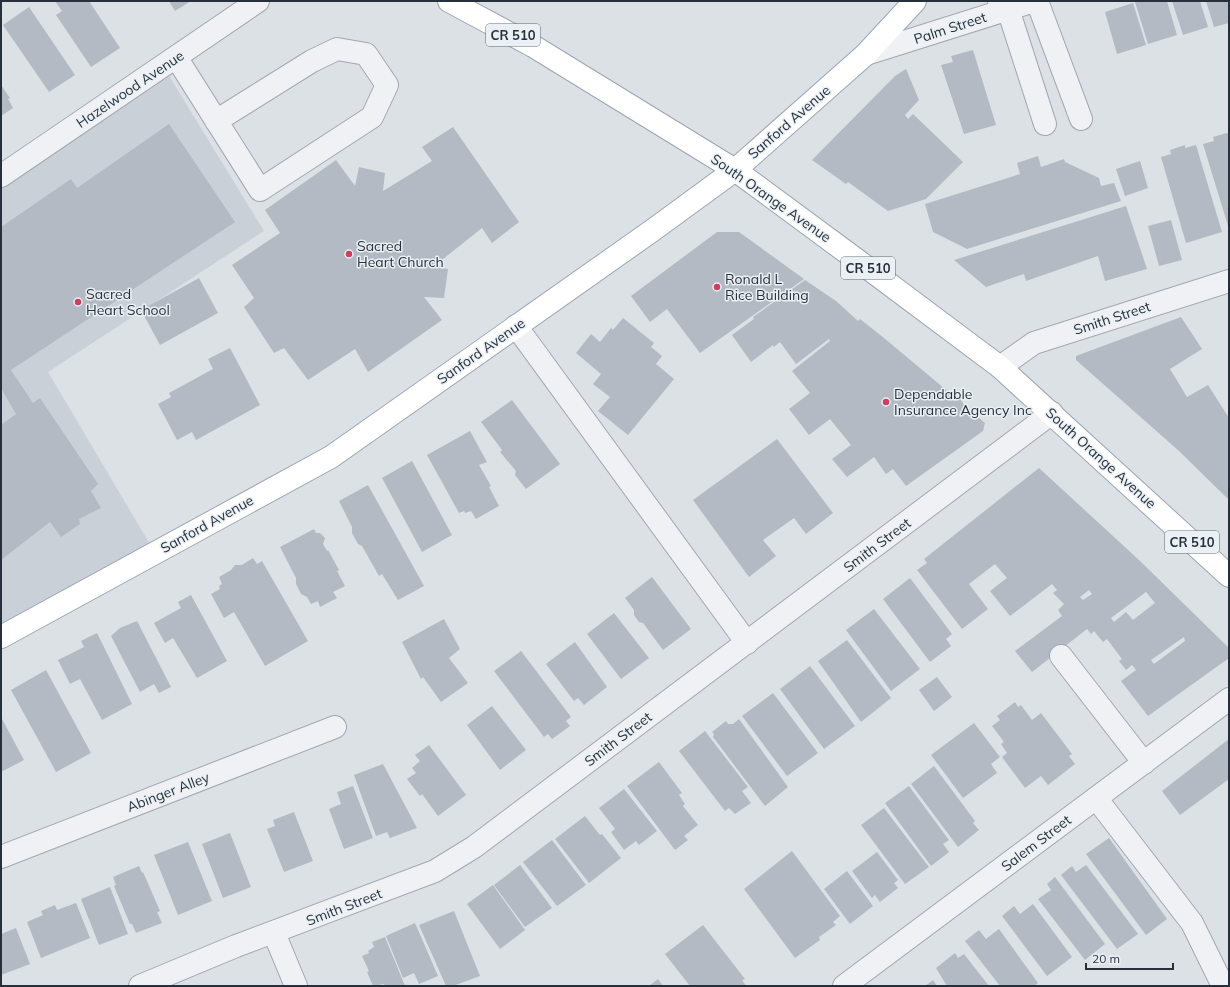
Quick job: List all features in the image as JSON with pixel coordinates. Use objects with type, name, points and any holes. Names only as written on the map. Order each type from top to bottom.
[{"type":"main road","name":"South Orange Avenue","points":[[449,1],[545,53],[735,170],[1000,367],[1228,575]]},
{"type":"main road","name":"Sanford Avenue","points":[[1,637],[330,457],[735,170],[866,54],[915,1]]},
{"type":"street","name":"Hazelwood Avenue","points":[[1,176],[258,1]]},
{"type":"street","points":[[1035,1],[1081,119]]},
{"type":"street","name":"Palm Street","points":[[866,54],[1003,5],[1035,1]]},
{"type":"street","points":[[1003,5],[1045,124]]},
{"type":"street","points":[[176,57],[216,121],[260,190],[372,117],[387,85],[366,54],[337,49],[312,61],[216,121]]},
{"type":"street","name":"Smith Street","points":[[1000,367],[1034,343],[1229,281]]},
{"type":"street","points":[[516,326],[747,643]]},
{"type":"street","name":"Smith Street","points":[[140,986],[236,946],[274,933],[435,871],[474,847],[1052,413]]},
{"type":"street","points":[[1061,656],[1144,763]]},
{"type":"street","name":"Salem Street","points":[[844,986],[1229,699]]},
{"type":"street","name":"Abinger Alley","points":[[1,857],[335,727]]},
{"type":"street","points":[[1096,798],[1192,923],[1223,986]]},
{"type":"street","points":[[274,933],[296,986]]},
{"type":"shaded area","name":"Sacred Heart School","points":[[163,66],[264,231],[48,372],[154,551],[1,633],[1,178]]},
{"type":"building","points":[[55,1],[89,1],[120,48],[91,67],[56,15],[62,11]]},
{"type":"building","points":[[169,1],[191,1],[175,11]]},
{"type":"building","points":[[1167,1],[1177,35],[1148,44],[1135,2]]},
{"type":"building","points":[[1172,1],[1200,1],[1208,27],[1183,35]]},
{"type":"building","points":[[1206,1],[1229,1],[1229,23],[1214,27]]},
{"type":"building","points":[[1133,3],[1146,45],[1117,54],[1105,12]]},
{"type":"building","points":[[29,7],[75,75],[49,92],[3,25]]},
{"type":"building","points":[[973,50],[996,125],[964,134],[941,65],[953,62],[951,56]]},
{"type":"building","points":[[906,69],[919,100],[905,115],[908,119],[913,114],[963,162],[926,199],[888,211],[848,182],[846,184],[812,160],[895,76]]},
{"type":"building","points":[[1,85],[10,98],[8,99],[13,108],[1,116]]},
{"type":"building","points":[[169,124],[235,222],[11,370],[33,403],[40,398],[98,484],[91,491],[101,508],[79,519],[80,524],[61,537],[50,522],[1,560],[1,425],[16,414],[1,388],[1,227],[71,179],[77,188]]},
{"type":"building","name":"Sacred Heart Church","points":[[453,127],[519,222],[492,243],[482,228],[433,267],[448,269],[444,298],[424,297],[442,320],[368,372],[355,349],[308,380],[284,348],[274,353],[244,307],[254,298],[232,265],[280,233],[265,210],[336,160],[355,186],[359,167],[385,173],[383,191],[432,161],[422,147]]},
{"type":"building","points":[[1227,133],[1229,135],[1229,229],[1203,144],[1214,141],[1213,137]]},
{"type":"building","points":[[1185,145],[1185,148],[1196,145],[1222,232],[1186,243],[1161,157],[1171,154],[1170,150]]},
{"type":"building","points":[[1038,156],[1041,167],[1064,159],[1065,162],[1099,178],[1101,186],[1114,183],[1121,201],[967,249],[933,232],[925,204],[1020,174],[1017,163]]},
{"type":"building","points":[[1140,161],[1148,188],[1125,196],[1116,169]]},
{"type":"building","points":[[1126,206],[1147,269],[1105,281],[1098,256],[1026,281],[1024,274],[986,287],[954,260]]},
{"type":"building","points":[[1171,220],[1182,260],[1159,266],[1148,226]]},
{"type":"building","name":"Ronald L Rice Building","points":[[717,232],[739,232],[804,279],[700,353],[667,309],[650,322],[631,296]]},
{"type":"building","points":[[199,278],[218,313],[160,345],[141,310]]},
{"type":"building","points":[[805,280],[836,301],[858,321],[860,319],[951,394],[959,397],[965,406],[985,423],[983,431],[906,486],[893,469],[886,474],[874,457],[847,477],[832,459],[851,445],[830,419],[809,435],[789,409],[810,393],[792,371],[830,341],[829,339],[796,364],[780,342],[774,347],[773,345],[751,362],[732,335],[754,319],[753,317]]},
{"type":"building","points":[[1181,317],[1202,349],[1170,369],[1187,397],[1208,385],[1229,418],[1229,500],[1179,451],[1076,360],[1076,356]]},
{"type":"building","points":[[623,318],[654,343],[651,347],[662,356],[656,364],[674,379],[628,435],[598,411],[610,397],[593,384],[601,374],[576,353],[591,334],[600,342],[611,328],[613,330]]},
{"type":"building","points":[[230,348],[260,405],[196,440],[192,432],[177,440],[158,404],[171,397],[169,393],[213,369],[208,359]]},
{"type":"building","points":[[512,400],[560,464],[526,489],[515,475],[516,471],[500,452],[502,450],[481,422]]},
{"type":"building","points":[[470,431],[487,462],[479,465],[491,486],[489,487],[499,506],[476,519],[471,511],[459,513],[427,455]]},
{"type":"building","points":[[777,439],[833,513],[806,534],[794,518],[763,540],[776,556],[749,577],[693,500]]},
{"type":"building","points":[[412,461],[452,535],[422,552],[382,478]]},
{"type":"building","points":[[1039,468],[1139,560],[1229,648],[1229,658],[1148,716],[1121,681],[1136,670],[1132,665],[1126,670],[1119,661],[1122,659],[1107,639],[1103,642],[1094,631],[1091,634],[1087,629],[1032,672],[1015,651],[1062,616],[1058,610],[1064,604],[1053,593],[1057,590],[1052,584],[1010,616],[990,591],[1007,578],[995,564],[969,584],[988,609],[962,629],[917,570],[927,563],[924,559]],"holes":[[[1089,590],[1092,594],[1083,600],[1080,597]],[[1146,592],[1155,603],[1133,620],[1126,612],[1114,622],[1111,618]],[[1184,637],[1185,641],[1154,664],[1151,660]]]},
{"type":"building","points":[[368,485],[424,586],[398,600],[382,574],[379,576],[362,546],[358,544],[352,533],[352,527],[339,501]]},
{"type":"building","points":[[314,529],[316,533],[320,533],[325,538],[323,544],[339,570],[337,571],[345,586],[333,592],[337,598],[320,607],[318,601],[311,604],[307,597],[301,594],[296,584],[296,578],[280,547]]},
{"type":"building","points":[[253,558],[257,564],[262,561],[308,641],[265,666],[234,612],[224,618],[211,594],[220,589],[219,586],[222,584],[219,577],[231,570],[235,565],[242,565]]},
{"type":"building","points":[[652,577],[691,629],[663,650],[643,623],[639,622],[634,615],[634,610],[625,598]]},
{"type":"building","points":[[910,578],[952,634],[946,639],[951,646],[930,662],[883,599]]},
{"type":"building","points":[[191,595],[227,661],[197,678],[173,638],[165,643],[154,623],[181,608],[178,602]]},
{"type":"building","points":[[874,609],[920,669],[891,691],[846,630]]},
{"type":"building","points":[[614,613],[649,658],[621,679],[587,634]]},
{"type":"building","points":[[444,619],[460,649],[449,658],[468,683],[441,702],[423,677],[421,679],[402,642]]},
{"type":"building","points":[[137,621],[171,687],[159,693],[154,684],[140,692],[111,636],[120,628]]},
{"type":"building","points":[[97,633],[132,704],[102,720],[80,679],[70,684],[58,660],[84,647],[81,641]]},
{"type":"building","points":[[847,640],[891,698],[861,722],[818,661]]},
{"type":"building","points":[[575,642],[607,687],[584,705],[578,698],[574,701],[546,664]]},
{"type":"building","points":[[521,651],[571,717],[566,721],[570,726],[552,739],[548,734],[544,737],[494,671]]},
{"type":"building","points":[[810,666],[855,726],[824,749],[780,689]]},
{"type":"building","points":[[46,670],[91,753],[56,772],[11,690]]},
{"type":"building","points":[[937,677],[952,697],[934,711],[919,690]]},
{"type":"building","points":[[773,693],[818,753],[787,776],[742,716]]},
{"type":"building","points":[[1015,702],[1018,707],[1021,705],[1032,720],[1041,713],[1072,754],[1069,756],[1075,764],[1048,785],[1041,776],[1025,788],[1002,757],[1007,753],[1001,744],[1004,742],[992,726],[1000,720],[997,716]]},
{"type":"building","points":[[492,706],[526,750],[500,770],[467,725]]},
{"type":"building","points":[[1,717],[24,760],[1,772]]},
{"type":"building","points":[[739,719],[788,787],[765,806],[713,737],[714,734],[712,732],[726,721],[728,724],[733,724]]},
{"type":"building","points":[[974,723],[1000,757],[991,764],[997,773],[963,798],[931,755]]},
{"type":"building","points":[[705,731],[748,787],[742,791],[751,803],[735,814],[729,808],[725,811],[679,751]]},
{"type":"building","points":[[1229,739],[1229,779],[1180,815],[1162,791]]},
{"type":"building","points":[[429,745],[466,795],[438,816],[422,794],[420,796],[407,779],[416,773],[412,768],[420,761],[415,755]]},
{"type":"building","points":[[659,762],[682,793],[679,795],[685,804],[683,806],[698,825],[684,836],[688,840],[675,850],[627,786]]},
{"type":"building","points":[[383,764],[417,828],[390,838],[387,832],[376,836],[354,775]]},
{"type":"building","points":[[934,766],[975,821],[973,823],[979,830],[958,847],[911,784]]},
{"type":"building","points":[[353,786],[373,838],[344,849],[329,809],[341,804],[337,792]]},
{"type":"building","points":[[909,786],[949,840],[943,844],[949,852],[931,866],[885,803]]},
{"type":"building","points":[[624,789],[657,831],[639,845],[636,841],[624,850],[611,832],[615,829],[599,808]]},
{"type":"building","points":[[884,808],[929,867],[905,884],[861,825]]},
{"type":"building","points":[[294,812],[313,861],[284,872],[267,829],[275,826],[273,820]]},
{"type":"building","points":[[585,816],[621,858],[589,883],[555,839]]},
{"type":"building","points":[[230,833],[251,887],[223,898],[202,844]]},
{"type":"building","points":[[1109,838],[1167,919],[1146,935],[1086,854]]},
{"type":"building","points":[[552,840],[586,885],[557,906],[523,862]]},
{"type":"building","points":[[188,842],[212,901],[178,915],[154,855]]},
{"type":"building","points":[[792,851],[840,916],[833,922],[836,925],[819,937],[820,940],[795,958],[744,889]]},
{"type":"building","points":[[877,852],[898,880],[894,883],[898,888],[880,902],[875,895],[872,898],[852,871]]},
{"type":"building","points":[[520,865],[552,908],[525,927],[494,885]]},
{"type":"building","points":[[1086,865],[1138,934],[1117,949],[1061,875],[1072,866],[1076,872]]},
{"type":"building","points":[[139,866],[160,911],[157,912],[162,923],[136,933],[132,924],[130,924],[114,886],[116,885],[113,877]]},
{"type":"building","points":[[847,871],[873,906],[850,924],[824,889]]},
{"type":"building","points":[[1055,877],[1105,944],[1085,960],[1038,899],[1051,890],[1047,884]]},
{"type":"building","points":[[493,885],[525,930],[500,949],[467,904]]},
{"type":"building","points":[[110,887],[128,934],[99,945],[81,899]]},
{"type":"building","points":[[76,903],[90,938],[41,958],[27,922],[43,915],[41,911],[55,905],[57,910]]},
{"type":"building","points":[[1033,904],[1072,957],[1047,976],[1002,916],[1014,906],[1020,914]]},
{"type":"building","points":[[454,911],[480,976],[453,986],[446,986],[419,925]]},
{"type":"building","points":[[415,923],[438,976],[419,984],[414,973],[403,978],[386,936]]},
{"type":"building","points":[[703,925],[745,979],[742,980],[746,986],[690,986],[665,954]]},
{"type":"building","points":[[16,928],[30,964],[1,975],[1,934]]},
{"type":"building","points":[[999,929],[1038,983],[1034,986],[1000,986],[965,941],[979,930],[986,939]]},
{"type":"building","points":[[385,937],[405,986],[385,986],[384,984],[373,986],[367,972],[369,971],[362,956],[369,953],[368,951],[374,947],[372,942]]},
{"type":"building","points":[[955,953],[958,958],[964,954],[989,986],[947,986],[936,968]]},
{"type":"building","points":[[658,979],[663,986],[649,986]]},
{"type":"building","points":[[933,980],[937,986],[925,986]]},
{"type":"place","name":"Sacred Heart Church","points":[[349,254]]},
{"type":"place","name":"Ronald L Rice Building","points":[[717,287]]},
{"type":"place","name":"Sacred Heart School","points":[[78,302]]},
{"type":"place","name":"Dependable Insurance Agency Inc","points":[[886,402]]}]
